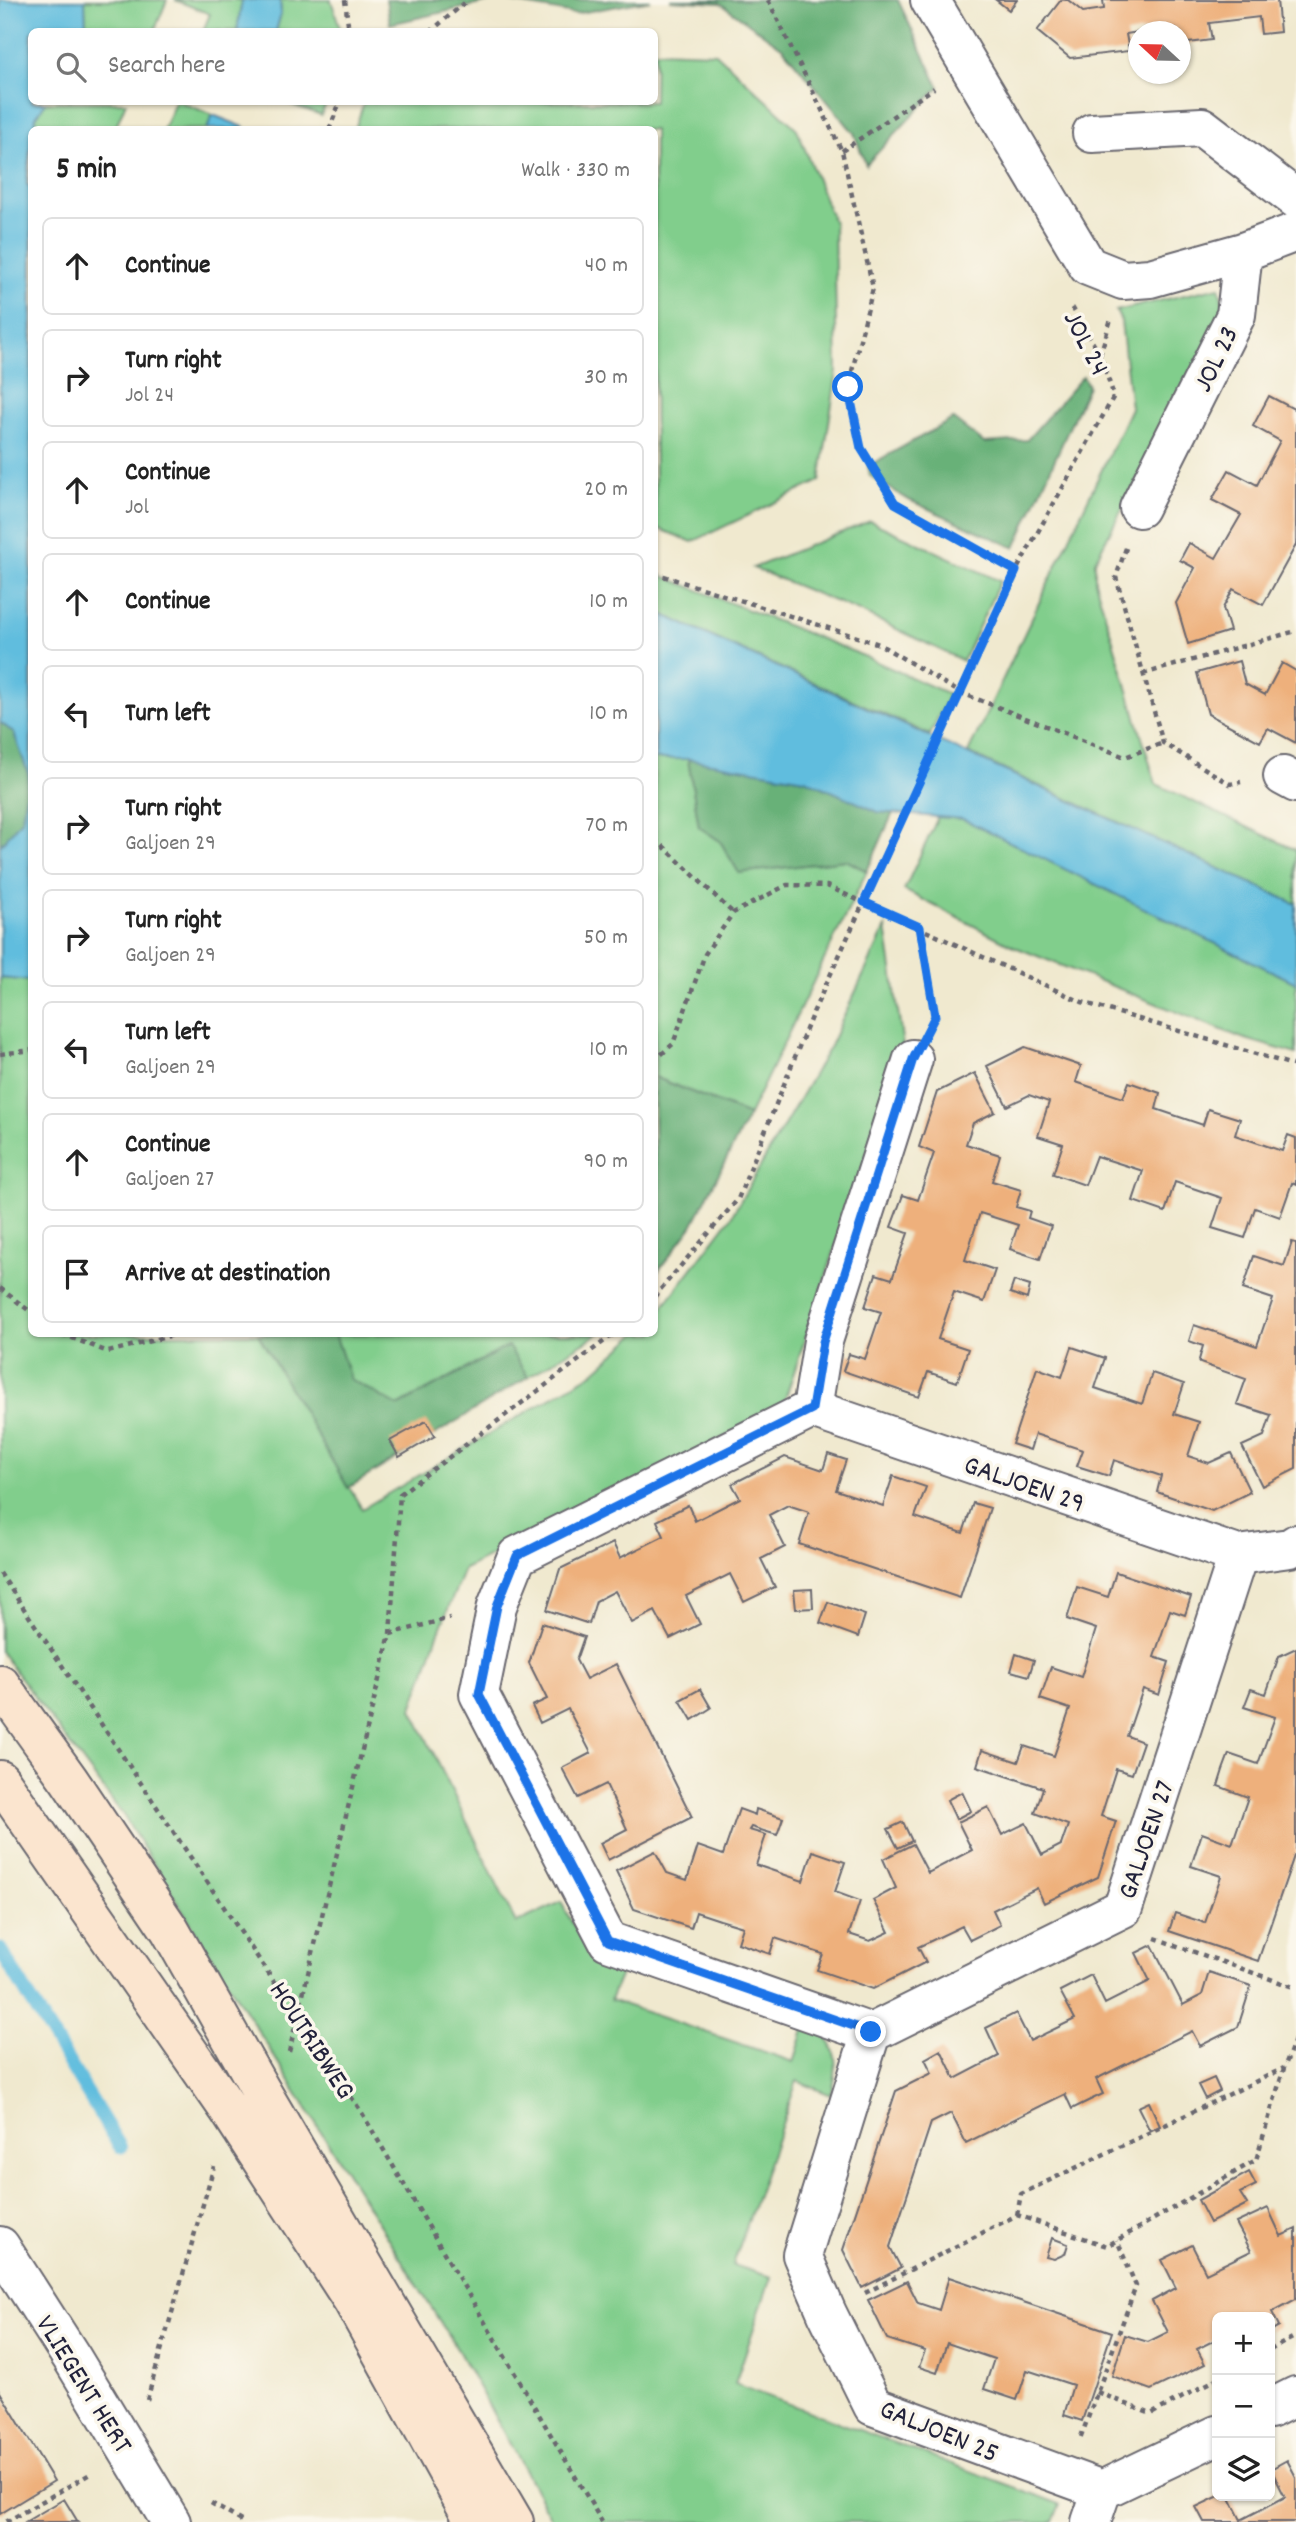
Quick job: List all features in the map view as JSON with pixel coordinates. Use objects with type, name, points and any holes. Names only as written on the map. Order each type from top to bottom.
[{"type":"main road","points":[[0,1684],[69,1780],[170,1930],[514,2522]]},
{"type":"main road","points":[[0,1780],[229,2110],[354,2301],[475,2522]]},
{"type":"street","name":"JOL 24","points":[[930,0],[1087,267],[1123,280],[1150,278],[1243,252]]},
{"type":"street","points":[[1092,133],[1202,127],[1296,199]]},
{"type":"street","points":[[1243,252],[1296,232]]},
{"type":"street","name":"JOL 23","points":[[1139,508],[1236,315],[1243,252]]},
{"type":"street","points":[[827,2313],[802,2255],[871,2032],[608,1941],[479,1694],[497,1606],[517,1556],[812,1409],[823,1342],[913,1059]]},
{"type":"street","name":"GALJOEN 29","points":[[812,1409],[1238,1555]]},
{"type":"street","points":[[1238,1555],[1294,1551]]},
{"type":"street","name":"GALJOEN 27","points":[[871,2032],[1123,1908],[1238,1555]]},
{"type":"street","name":"VLIEGENT HERT","points":[[0,2246],[72,2358],[171,2522]]},
{"type":"street","name":"GALJOEN 25","points":[[827,2313],[873,2406],[1066,2477],[1097,2506],[1212,2438]]},
{"type":"street","points":[[1275,2406],[1296,2396]]},
{"type":"path","points":[[345,0],[348,28]]},
{"type":"path","points":[[435,28],[468,0]]},
{"type":"path","points":[[768,0],[842,151],[873,288],[848,387],[861,448],[895,503],[1016,571]]},
{"type":"path","points":[[842,151],[968,65]]},
{"type":"path","points":[[330,126],[340,105]]},
{"type":"path","name":"JOL 24","points":[[658,1292],[738,1199],[811,1017],[959,692],[1016,571],[1114,396],[1100,355],[1066,296]]},
{"type":"path","points":[[1139,508],[1116,577],[1163,743],[1230,783],[1290,780]]},
{"type":"path","points":[[658,574],[879,644],[959,692],[1125,757],[1163,743]]},
{"type":"path","points":[[1143,674],[1296,631]]},
{"type":"path","points":[[658,843],[733,913]]},
{"type":"path","points":[[658,1057],[673,1044],[705,954],[733,913],[786,885],[827,886],[1082,1002],[1296,1066]]},
{"type":"path","points":[[913,1059],[935,1016],[920,927]]},
{"type":"path","points":[[0,1054],[28,1050]]},
{"type":"path","points":[[0,1288],[28,1310]]},
{"type":"path","points":[[70,1337],[108,1352],[166,1337]]},
{"type":"path","points":[[261,2089],[284,2073],[390,1634],[400,1494],[610,1337]]},
{"type":"path","name":"HOUTRIBWEG","points":[[0,1573],[362,2113],[602,2522]]},
{"type":"path","points":[[390,1634],[497,1606]]},
{"type":"path","points":[[1123,1908],[1149,1936],[1296,1988]]},
{"type":"path","points":[[827,2313],[1017,2215],[1107,2246],[1256,2160],[1296,2037]]},
{"type":"path","points":[[1017,2215],[1021,2194],[1284,2068]]},
{"type":"path","points":[[6,2522],[129,2452],[154,2380],[229,2110]]},
{"type":"path","points":[[1066,2477],[1136,2286],[1117,2240]]},
{"type":"path","points":[[1275,2347],[1296,2336]]},
{"type":"path","points":[[1097,2392],[1151,2414],[1212,2382]]},
{"type":"green space","points":[[85,0],[167,0],[156,28],[86,28]]},
{"type":"green space","points":[[175,0],[242,0],[237,28],[204,28],[210,14]]},
{"type":"green space","points":[[280,0],[331,0],[340,28],[277,28],[281,13]]},
{"type":"green space","points":[[386,0],[498,0],[390,24]]},
{"type":"green space","points":[[498,0],[651,0],[574,14]]},
{"type":"green space","points":[[670,0],[898,0],[939,87],[866,165],[854,133],[783,48],[720,3]]},
{"type":"green space","points":[[658,51],[716,53],[797,129],[834,223],[837,371],[820,481],[692,542],[658,528],[658,126],[356,126],[363,105],[658,105]]},
{"type":"green space","points":[[44,105],[125,105],[116,126],[35,126],[36,117]]},
{"type":"green space","points":[[174,105],[188,105],[213,115],[208,126],[165,126]]},
{"type":"green space","points":[[293,105],[326,105],[321,115]]},
{"type":"green space","points":[[1219,287],[1225,310],[1095,561],[1095,581],[1156,784],[1296,850],[1296,904],[968,753],[1131,408],[1121,321],[1116,311]]},
{"type":"green space","points":[[1083,376],[1088,386],[1015,548],[909,500],[870,476],[868,466],[953,419],[984,443],[1027,440]]},
{"type":"green space","points":[[870,521],[1000,581],[963,661],[859,611],[753,568]]},
{"type":"green space","points":[[658,574],[854,652],[949,694],[930,735],[658,612]]},
{"type":"green space","points":[[0,722],[14,733],[28,773],[28,782],[22,819],[0,846]]},
{"type":"green space","points":[[658,759],[688,759],[699,827],[720,841],[739,873],[846,860],[867,871],[749,1115],[658,1078]]},
{"type":"green space","points":[[688,759],[805,779],[878,812],[893,813],[867,871],[846,860],[739,873],[720,841],[699,827]]},
{"type":"green space","points":[[938,817],[963,819],[1296,983],[1296,1054],[1242,1038],[1015,947],[904,890]]},
{"type":"green space","points":[[886,927],[903,1046],[782,1408],[464,1569],[412,1709],[516,1923],[561,1902],[585,1942],[601,1955],[624,1967],[610,2000],[794,2062],[805,2027],[821,2032],[831,2045],[835,2079],[831,2095],[797,2081],[733,2265],[771,2277],[735,2384],[1060,2504],[1053,2522],[553,2522],[459,2352],[123,1815],[0,1651],[0,978],[28,981],[28,1337],[260,1337],[362,1509],[593,1373],[633,1337],[658,1337],[658,1313],[731,1217],[830,1046]]},
{"type":"green space","points":[[658,1079],[749,1115],[692,1226],[658,1271]]},
{"type":"green space","points":[[260,1337],[336,1337],[350,1379],[398,1406],[508,1346],[528,1377],[348,1488]]},
{"type":"green space","points":[[336,1337],[593,1337],[528,1377],[507,1346],[398,1406],[350,1379]]},
{"type":"water","points":[[0,0],[85,0],[86,28],[28,28],[28,105],[44,105],[36,117],[34,126],[28,126],[28,773],[14,733],[0,722]]},
{"type":"water","points":[[242,0],[280,0],[281,13],[277,28],[237,28]]},
{"type":"water","points":[[213,115],[241,126],[208,126]]},
{"type":"water","points":[[658,612],[1296,904],[1296,983],[963,819],[878,812],[805,779],[688,759],[658,759]]},
{"type":"water","points":[[28,782],[28,981],[0,978],[0,846],[22,819]]},
{"type":"building","points":[[996,0],[1017,0],[1009,10]]},
{"type":"building","points":[[1061,0],[1068,0],[1083,12],[1104,9],[1103,0],[1277,0],[1280,32],[1261,34],[1259,17],[1209,23],[1212,40],[1191,43],[1191,21],[1128,21],[1128,51],[1070,58],[1037,31]]},
{"type":"building","points":[[1269,396],[1296,410],[1296,545],[1263,605],[1233,589],[1223,608],[1230,631],[1188,644],[1176,603],[1195,568],[1180,560],[1189,543],[1216,558],[1241,515],[1212,500],[1229,470],[1257,485],[1280,441],[1253,426]]},
{"type":"building","points":[[1239,661],[1245,684],[1265,695],[1282,663],[1296,671],[1296,743],[1268,728],[1260,742],[1208,714],[1197,673]]},
{"type":"building","points":[[1025,1047],[1081,1066],[1076,1082],[1123,1098],[1129,1082],[1160,1093],[1156,1109],[1203,1125],[1208,1109],[1240,1119],[1235,1135],[1282,1151],[1288,1135],[1296,1138],[1296,1185],[1292,1183],[1280,1217],[1255,1208],[1245,1238],[1212,1228],[1222,1198],[1175,1182],[1165,1212],[1133,1201],[1143,1171],[1096,1156],[1085,1185],[1053,1174],[1063,1144],[1038,1136],[1049,1102],[1029,1095],[1007,1106],[987,1066]]},
{"type":"building","points":[[975,1073],[995,1112],[973,1123],[966,1144],[1000,1155],[992,1181],[1021,1190],[1016,1207],[1030,1211],[1028,1218],[1051,1226],[1040,1259],[1010,1249],[1018,1225],[980,1213],[965,1260],[995,1270],[984,1302],[954,1292],[938,1339],[968,1349],[957,1382],[928,1372],[919,1397],[843,1371],[849,1354],[865,1359],[881,1312],[865,1307],[876,1274],[892,1279],[908,1233],[891,1227],[903,1195],[918,1200],[934,1153],[919,1147],[937,1092]]},
{"type":"building","points":[[1292,1242],[1296,1243],[1296,1469],[1262,1486],[1242,1446],[1264,1436],[1271,1415],[1237,1404],[1246,1379],[1200,1363],[1203,1346],[1189,1341],[1194,1325],[1257,1346],[1273,1299],[1243,1289],[1254,1256],[1284,1266]]},
{"type":"building","points":[[1014,1281],[1030,1286],[1027,1299],[1010,1293]]},
{"type":"building","points":[[1072,1347],[1105,1358],[1095,1388],[1142,1404],[1152,1373],[1184,1384],[1174,1414],[1199,1422],[1188,1456],[1209,1463],[1231,1453],[1250,1492],[1212,1511],[1157,1492],[1161,1476],[1114,1460],[1109,1476],[1077,1466],[1083,1450],[1035,1434],[1030,1450],[1012,1444],[1037,1368],[1062,1377]]},
{"type":"building","points":[[426,1421],[435,1436],[399,1457],[390,1441]]},
{"type":"building","points":[[828,1454],[846,1460],[836,1490],[883,1506],[893,1476],[926,1487],[915,1517],[963,1533],[973,1503],[990,1508],[960,1598],[799,1544],[809,1512],[788,1505],[769,1515],[785,1547],[761,1559],[775,1587],[744,1602],[730,1574],[686,1596],[700,1624],[670,1639],[655,1611],[632,1623],[615,1591],[596,1601],[589,1624],[547,1610],[560,1569],[613,1543],[620,1558],[664,1536],[657,1521],[688,1505],[695,1521],[740,1498],[732,1484],[785,1457],[823,1470]]},
{"type":"building","points":[[1116,1572],[1191,1597],[1185,1615],[1170,1610],[1154,1657],[1169,1662],[1159,1695],[1143,1689],[1127,1736],[1143,1742],[1132,1774],[1116,1769],[1101,1816],[1116,1821],[1098,1877],[1044,1903],[1037,1888],[993,1910],[1000,1925],[970,1940],[962,1926],[918,1947],[926,1962],[873,1989],[817,1970],[823,1954],[775,1938],[770,1954],[738,1943],[743,1927],[696,1912],[691,1928],[634,1909],[616,1871],[655,1851],[667,1873],[687,1880],[698,1846],[723,1855],[739,1809],[755,1815],[756,1809],[783,1818],[777,1835],[751,1827],[749,1830],[766,1835],[756,1865],[803,1881],[813,1851],[845,1862],[835,1892],[860,1901],[849,1934],[870,1941],[889,1932],[873,1900],[896,1888],[883,1859],[913,1844],[928,1873],[972,1850],[958,1822],[988,1807],[1002,1835],[1026,1823],[1042,1855],[1061,1845],[1068,1825],[1035,1813],[1043,1788],[977,1766],[982,1750],[1018,1762],[1024,1746],[1054,1756],[1070,1709],[1040,1699],[1051,1667],[1081,1677],[1096,1629],[1067,1619],[1077,1587],[1108,1597]]},
{"type":"building","points":[[812,1589],[813,1608],[796,1609],[794,1590]]},
{"type":"building","points":[[828,1602],[865,1615],[858,1637],[820,1623]]},
{"type":"building","points":[[542,1623],[584,1637],[576,1660],[586,1679],[616,1664],[692,1817],[608,1860],[600,1843],[627,1829],[606,1784],[578,1798],[562,1768],[591,1753],[568,1709],[540,1723],[532,1706],[547,1699],[529,1663]]},
{"type":"building","points":[[1296,1648],[1296,1857],[1294,1856],[1258,1961],[1169,1931],[1175,1913],[1205,1923],[1221,1876],[1191,1866],[1202,1833],[1232,1844],[1248,1797],[1218,1786],[1223,1770],[1229,1754],[1258,1764],[1275,1717],[1244,1707],[1251,1689],[1266,1694],[1279,1656]]},
{"type":"building","points":[[1016,1654],[1034,1660],[1029,1676],[1011,1671]]},
{"type":"building","points":[[700,1689],[711,1708],[692,1720],[680,1700]]},
{"type":"building","points":[[962,1792],[971,1811],[956,1819],[947,1800]]},
{"type":"building","points":[[903,1822],[912,1841],[898,1848],[888,1829]]},
{"type":"building","points":[[1152,1945],[1183,2005],[1202,1995],[1209,1972],[1251,1986],[1238,2027],[1200,2046],[1192,2031],[1096,2079],[1103,2094],[1072,2109],[1065,2094],[966,2143],[951,2113],[931,2123],[890,2247],[901,2268],[862,2288],[843,2250],[896,2091],[932,2073],[925,2059],[941,2050],[955,2079],[999,2056],[986,2028],[1016,2013],[1030,2041],[1075,2019],[1060,1991],[1091,1975],[1105,2004],[1150,1981],[1136,1953]]},
{"type":"building","points":[[1214,2078],[1220,2091],[1205,2099],[1198,2085]]},
{"type":"building","points":[[1149,2102],[1160,2126],[1150,2131],[1138,2107]]},
{"type":"building","points":[[1249,2172],[1256,2185],[1240,2193],[1247,2204],[1210,2223],[1198,2200]]},
{"type":"building","points":[[1268,2208],[1281,2236],[1296,2229],[1296,2299],[1272,2312],[1212,2312],[1212,2342],[1197,2349],[1205,2364],[1151,2390],[1112,2376],[1125,2335],[1148,2342],[1168,2332],[1152,2301],[1176,2288],[1162,2260],[1192,2245],[1206,2273],[1251,2251],[1236,2223]]},
{"type":"building","points":[[1052,2238],[1068,2244],[1065,2254],[1054,2259],[1046,2257]]},
{"type":"building","points":[[949,2277],[1112,2332],[1082,2421],[1064,2415],[1073,2385],[1027,2370],[1017,2400],[984,2389],[994,2359],[947,2343],[937,2373],[919,2367],[925,2351],[887,2339],[868,2300],[907,2281],[918,2303],[939,2310]]},
{"type":"building","points":[[0,2392],[54,2481],[0,2514]]},
{"type":"building","points":[[1287,2460],[1296,2477],[1296,2522],[1204,2522],[1196,2507],[1212,2499],[1232,2501],[1241,2520],[1285,2497],[1275,2477],[1275,2467]]},
{"type":"building","points":[[64,2499],[78,2522],[25,2522]]},
{"type":"waterway","points":[[0,1949],[120,2147]]},
{"type":"route","points":[[848,387],[861,448],[895,503],[1016,571],[895,829],[864,902],[920,927],[935,1016],[913,1059],[823,1342],[812,1409],[517,1556],[497,1606],[479,1694],[608,1941],[871,2032]]}]
